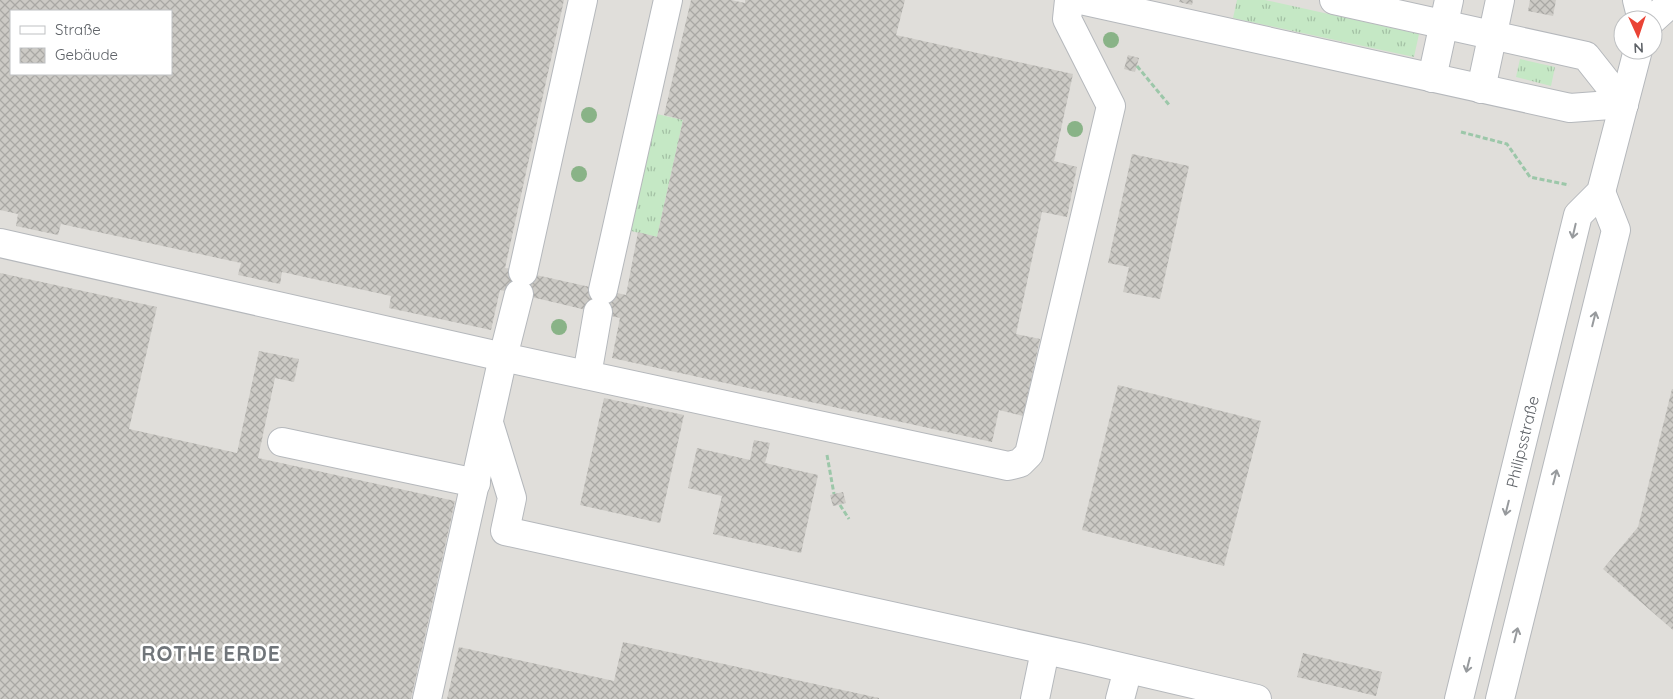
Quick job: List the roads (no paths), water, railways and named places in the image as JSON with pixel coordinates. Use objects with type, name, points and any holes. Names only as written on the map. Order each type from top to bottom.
[{"type":"street","points":[[427,699],[583,0]]},
{"type":"street","points":[[587,375],[600,301],[668,0]]},
{"type":"street","points":[[0,243],[503,357],[1008,466],[1020,463],[1029,454],[1111,106],[1067,19],[1069,0]]},
{"type":"street","points":[[1081,0],[1570,108],[1624,104]]},
{"type":"street","points":[[1334,0],[1446,12],[1493,34],[1586,56],[1624,104]]},
{"type":"street","points":[[1481,89],[1500,0]]},
{"type":"street","points":[[1663,10],[1673,1]]},
{"type":"street","points":[[1432,78],[1446,12]]},
{"type":"street","points":[[1500,699],[1616,230],[1601,192],[1635,60]]},
{"type":"street","name":"Philipsstraße","points":[[1459,699],[1578,215],[1601,192]]},
{"type":"street","points":[[489,423],[512,498],[505,532],[1082,658],[1257,699]]},
{"type":"street","points":[[282,442],[476,483]]},
{"type":"street","points":[[1035,699],[1045,651]]},
{"type":"street","points":[[1120,699],[1128,669]]},
{"type":"district","name":"ROTHE ERDE","points":[[211,653]]}]
